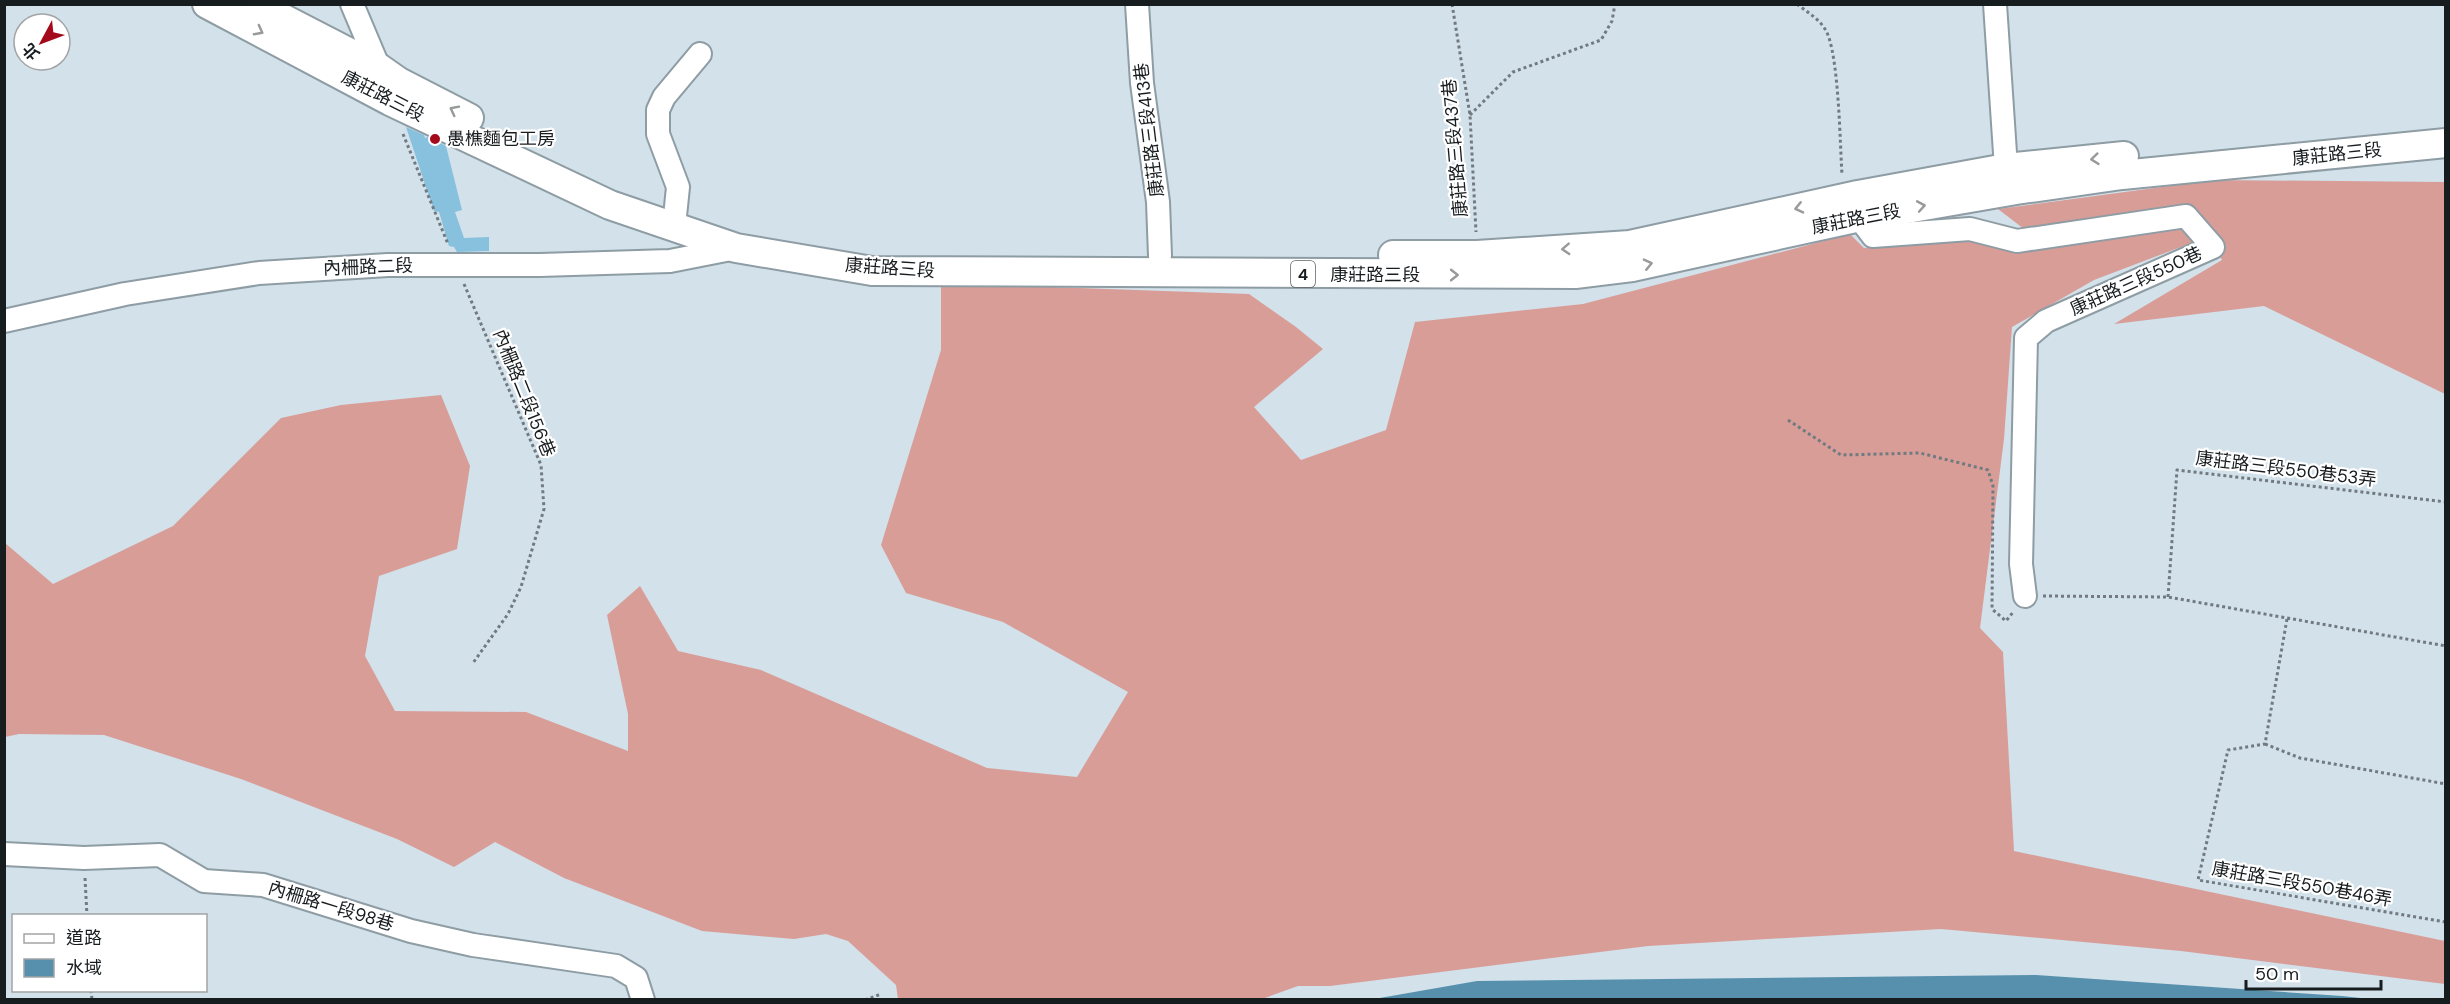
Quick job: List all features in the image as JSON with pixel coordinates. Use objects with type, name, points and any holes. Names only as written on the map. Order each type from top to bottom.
[{"type":"main road","name":"康莊路三段","points":[[207,4],[380,96],[610,205],[850,253],[913,257],[1477,255],[1630,246],[1852,207],[2016,190],[2122,175],[2445,143]]},
{"type":"main road","name":"康莊路三段","points":[[255,4],[500,134],[623,191],[736,248],[872,271],[1575,274],[1632,267],[2006,168],[2445,124]]},
{"type":"street","points":[[352,4],[379,68]]},
{"type":"street","name":"康莊路三段413巷","points":[[1137,4],[1142,83],[1158,202],[1160,256]]},
{"type":"street","points":[[1995,4],[2006,168]]},
{"type":"street","points":[[675,219],[678,188],[658,134],[658,110],[664,97],[700,54]]},
{"type":"street","name":"康莊路三段550巷","points":[[1852,207],[1873,236],[1970,229],[2017,241],[2186,216],[2213,247],[2046,321],[2026,338],[2021,564],[2025,596]]},
{"type":"street","name":"內柵路二段","points":[[4,321],[125,294],[259,273],[388,266],[670,261],[736,248]]},
{"type":"street","name":"內柵路一段98巷","points":[[4,854],[84,858],[160,855],[204,882],[263,885],[421,933],[473,945],[616,966],[636,978],[643,999]]},
{"type":"path","name":"康莊路三段437巷","points":[[1452,4],[1470,115],[1477,255]]},
{"type":"path","points":[[1470,115],[1513,72],[1601,40],[1612,21],[1615,4]]},
{"type":"path","points":[[1797,4],[1814,16],[1827,30],[1835,62],[1852,207]]},
{"type":"path","name":"內柵路二段156巷","points":[[403,134],[541,465],[544,509],[521,587],[508,614],[473,663]]},
{"type":"path","name":"康莊路三段550巷53弄","points":[[2168,597],[2177,470],[2445,502]]},
{"type":"path","points":[[2445,646],[2287,619],[2265,744],[2300,758],[2445,784]]},
{"type":"path","name":"康莊路三段550巷46弄","points":[[2265,744],[2228,750],[2198,880],[2445,922]]},
{"type":"path","points":[[84,858],[87,914]]},
{"type":"path","points":[[865,999],[881,994]]},
{"type":"shaded area","points":[[2214,180],[2445,182],[2445,394],[2264,306],[2114,324],[2222,260],[2190,205],[2028,232],[1998,209]]},
{"type":"shaded area","points":[[2180,229],[2194,242],[2094,280],[2012,327],[2004,439],[1980,628],[2003,652],[2014,851],[2445,941],[2445,984],[2181,951],[1941,929],[1648,946],[1330,986],[1298,986],[1262,999],[898,999],[896,985],[848,941],[826,934],[794,939],[702,931],[564,878],[495,842],[454,867],[397,839],[241,779],[104,735],[19,734],[5,737],[5,543],[53,584],[173,526],[281,418],[341,405],[441,395],[470,466],[457,549],[379,576],[365,656],[395,711],[526,712],[628,751],[628,714],[607,615],[640,586],[678,651],[761,670],[987,768],[1077,777],[1128,692],[1003,622],[906,593],[881,545],[941,350],[941,283],[1249,294],[1323,349],[1254,407],[1301,460],[1386,430],[1415,322],[1583,304],[1850,234],[1864,248],[1956,236],[2008,249]]},
{"type":"water","points":[[2036,975],[2370,999],[1374,999],[1477,981]]},
{"type":"building","points":[[406,127],[446,146],[462,210],[455,212],[464,238],[489,237],[489,251],[457,252],[454,247],[449,246],[439,212],[434,211]]},
{"type":"place","name":"愚樵麵包工房","points":[[435,139]]}]
